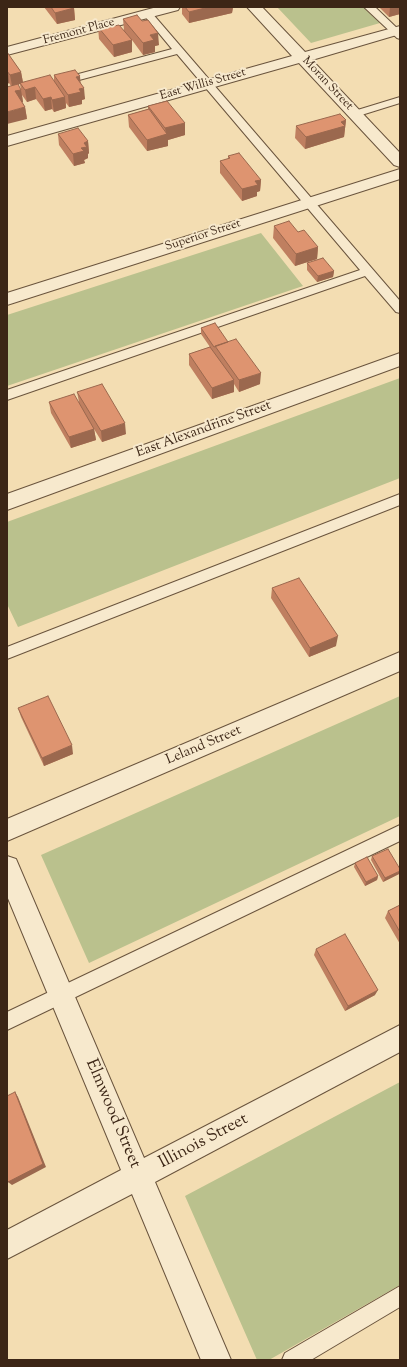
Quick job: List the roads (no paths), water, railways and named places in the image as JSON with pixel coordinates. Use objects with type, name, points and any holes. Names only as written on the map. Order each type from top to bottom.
[{"type":"street","name":"Fremont Place","points":[[7,51],[174,7]]},
{"type":"street","name":"Moran Street","points":[[254,7],[400,162]]},
{"type":"street","name":"East Willis Street","points":[[7,141],[301,57],[398,32]]},
{"type":"street","name":"Superior Street","points":[[7,299],[400,174]]},
{"type":"street","name":"East Alexandrine Street","points":[[7,502],[400,359]]},
{"type":"street","name":"Leland Street","points":[[7,830],[400,661]]},
{"type":"street","name":"Elmwood Street","points":[[7,868],[216,1360]]},
{"type":"street","name":"Illinois Street","points":[[7,1245],[400,1038]]},
{"type":"lane","points":[[369,7],[398,32]]},
{"type":"lane","points":[[148,14],[400,309]]},
{"type":"lane","points":[[52,84],[179,50]]},
{"type":"lane","points":[[355,114],[400,100]]},
{"type":"lane","points":[[7,395],[368,271]]},
{"type":"lane","points":[[7,653],[400,498]]},
{"type":"lane","points":[[7,1021],[400,833]]},
{"type":"lane","points":[[292,1360],[400,1296]]}]
